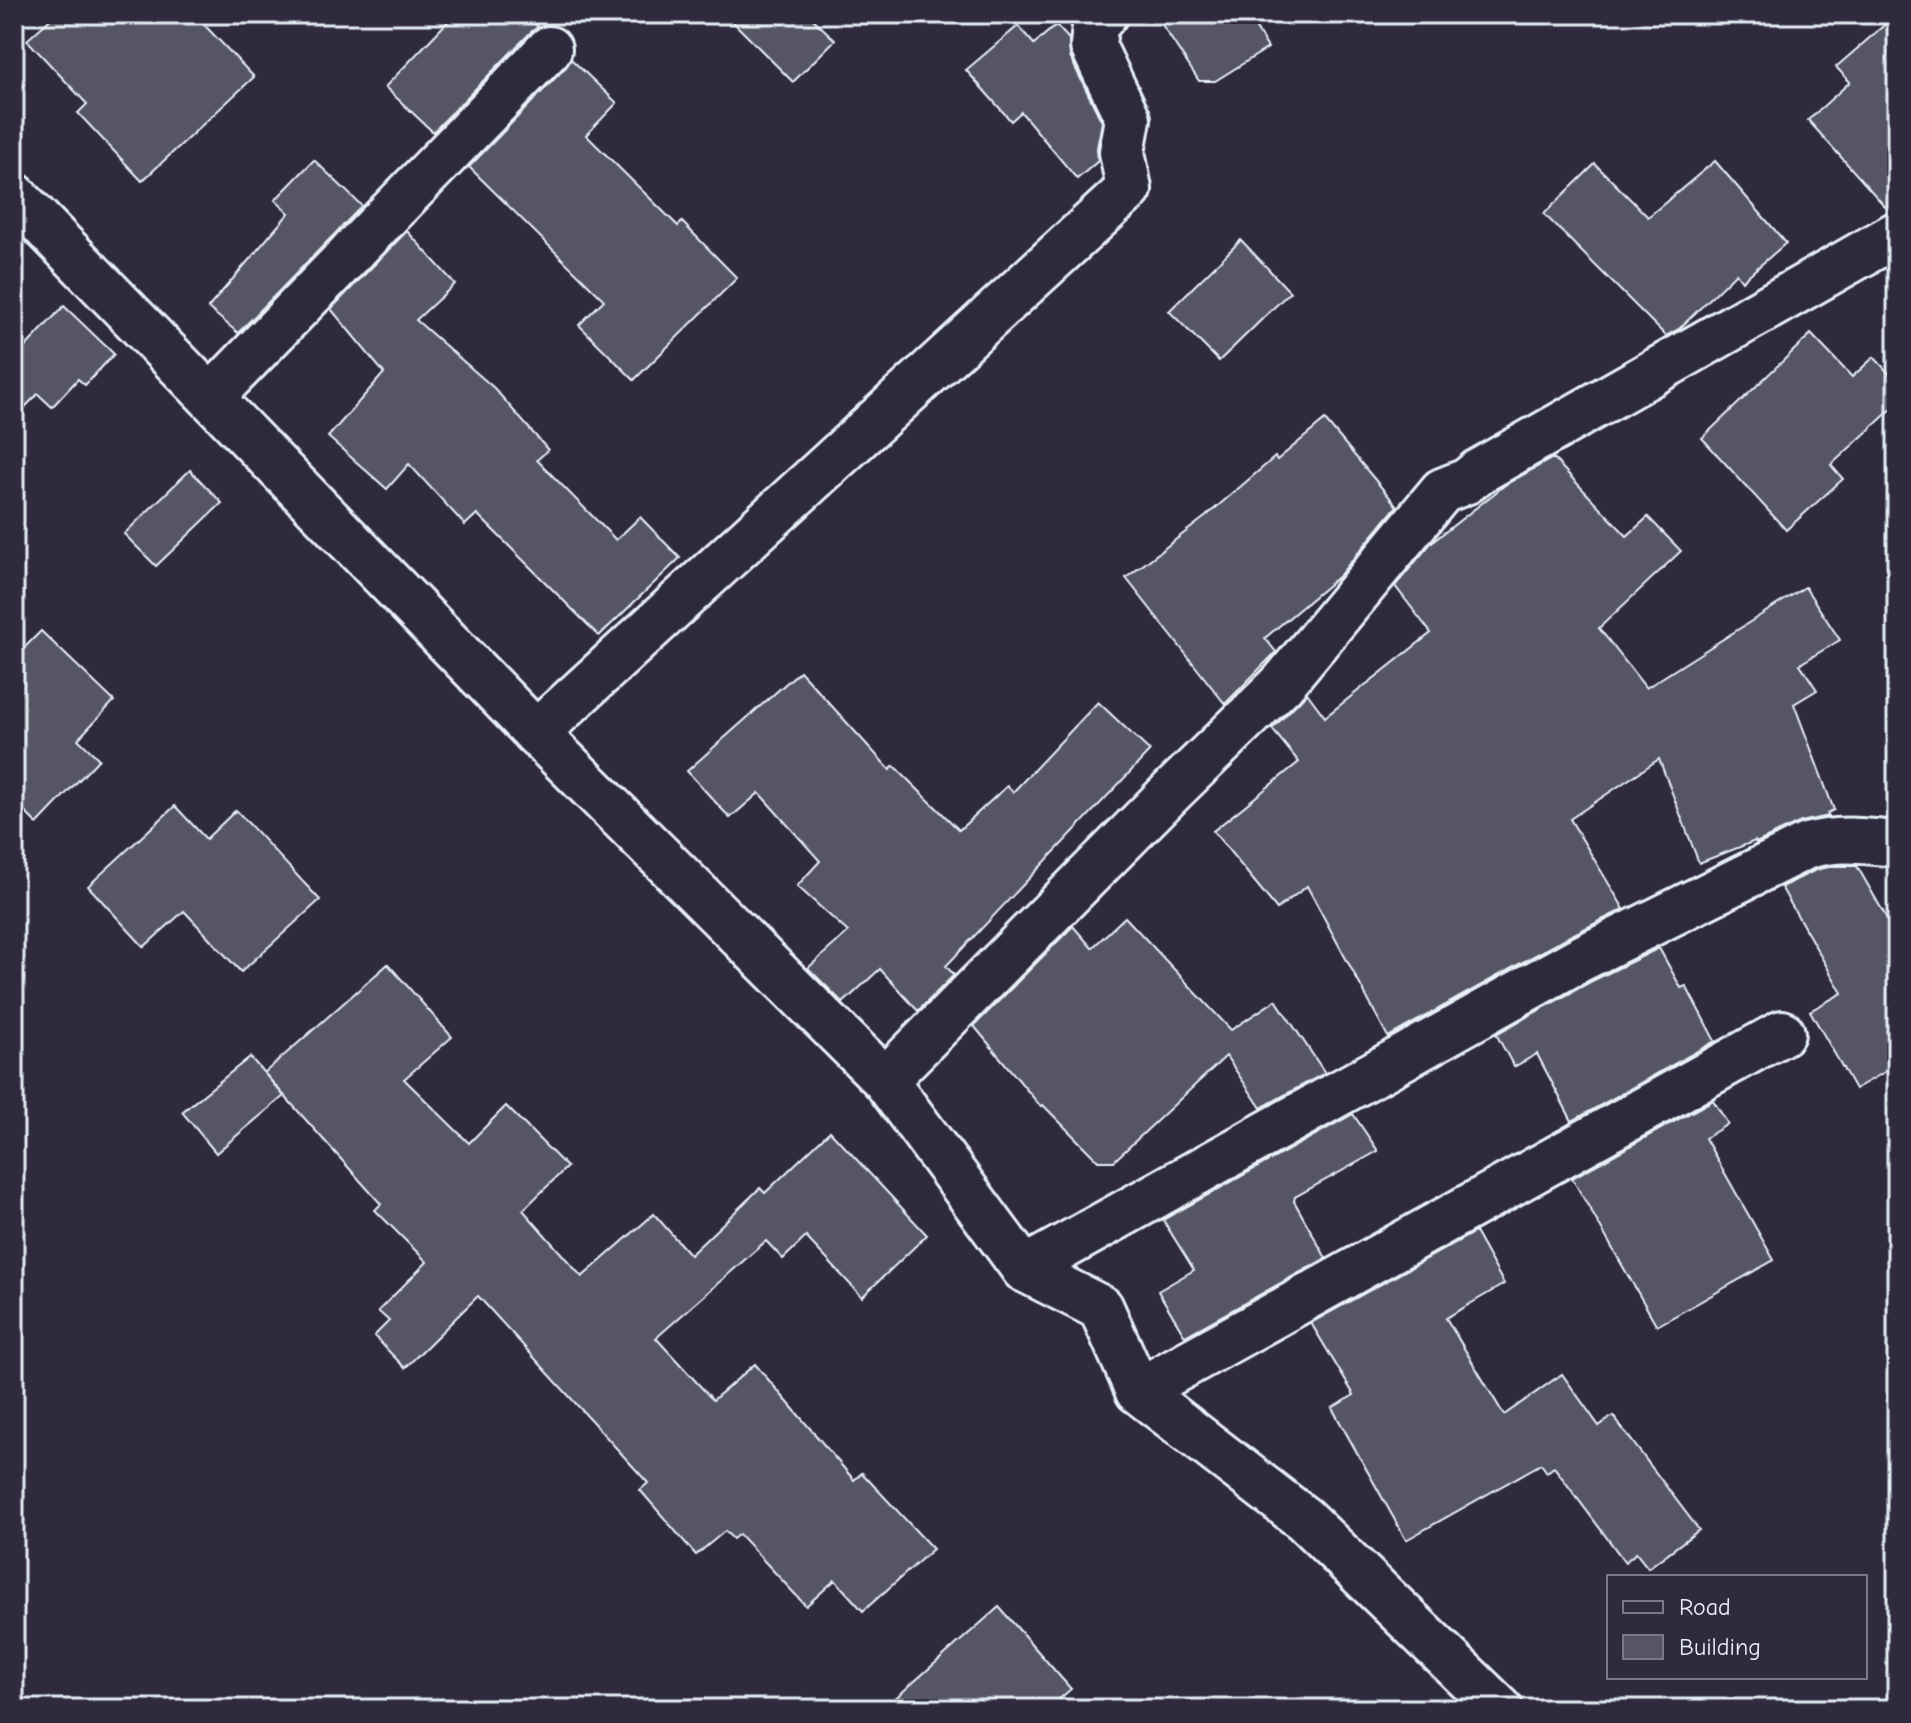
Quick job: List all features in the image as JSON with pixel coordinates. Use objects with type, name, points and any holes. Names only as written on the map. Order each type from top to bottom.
[{"type":"street","points":[[536,733],[1129,189],[1122,152],[1128,119],[1093,46],[1095,26],[1105,14]]},
{"type":"street","points":[[211,397],[549,49]]},
{"type":"street","points":[[14,195],[536,733],[885,1080],[1024,1269],[1101,1308],[1138,1391],[1304,1519],[1500,1709]]},
{"type":"street","points":[[885,1080],[1282,684],[1442,491],[1467,481],[1897,234]]},
{"type":"street","points":[[1024,1269],[1578,960],[1793,852],[1828,840],[1897,844]]},
{"type":"street","points":[[1138,1391],[1782,1033]]},
{"type":"building","points":[[56,14],[194,14],[254,77],[142,181],[78,113],[87,104],[27,40]]},
{"type":"building","points":[[455,14],[525,14],[538,27],[433,132],[385,87]]},
{"type":"building","points":[[725,14],[808,14],[835,40],[793,82]]},
{"type":"building","points":[[1155,14],[1247,14],[1268,48],[1215,81],[1199,81]]},
{"type":"building","points":[[1897,14],[1897,209],[1889,211],[1808,120],[1850,82],[1836,67]]},
{"type":"building","points":[[1056,25],[1069,39],[1070,57],[1102,122],[1098,161],[1077,179],[1021,112],[1011,121],[966,70],[1018,26],[1034,44]]},
{"type":"building","points":[[571,59],[617,103],[586,135],[678,226],[682,222],[737,278],[634,380],[579,325],[604,300],[469,167]]},
{"type":"building","points":[[314,160],[362,206],[238,333],[208,308],[289,213],[275,200]]},
{"type":"building","points":[[1715,161],[1786,243],[1742,281],[1736,273],[1679,329],[1666,336],[1544,214],[1595,164],[1648,217]]},
{"type":"building","points":[[407,231],[455,284],[416,320],[494,388],[548,450],[537,460],[616,540],[640,517],[680,558],[599,636],[477,514],[465,525],[409,464],[387,489],[328,437],[384,373],[331,309]]},
{"type":"building","points":[[1241,240],[1290,292],[1219,361],[1169,311]]},
{"type":"building","points":[[64,306],[114,354],[85,385],[78,379],[52,407],[38,394],[14,418],[14,359]]},
{"type":"building","points":[[1811,334],[1852,377],[1874,357],[1897,382],[1897,404],[1831,465],[1843,479],[1786,530],[1702,438]]},
{"type":"building","points":[[1325,420],[1397,506],[1340,575],[1265,638],[1276,652],[1225,704],[1126,578]]},
{"type":"building","points":[[1553,458],[1627,536],[1648,517],[1681,551],[1599,628],[1646,688],[1805,587],[1840,640],[1800,664],[1817,690],[1794,704],[1834,810],[1827,813],[1829,816],[1801,822],[1756,843],[1699,863],[1659,759],[1570,819],[1624,909],[1388,1037],[1307,886],[1277,909],[1213,831],[1299,762],[1272,729],[1307,693],[1325,717],[1431,633],[1395,586],[1431,543],[1505,485]]},
{"type":"building","points":[[190,470],[222,503],[156,566],[124,534]]},
{"type":"building","points":[[41,631],[114,701],[78,739],[99,759],[37,824],[14,801],[14,658]]},
{"type":"building","points":[[800,671],[890,770],[894,766],[959,830],[1007,786],[1013,792],[1098,702],[1150,751],[946,966],[954,975],[918,1011],[880,969],[843,1003],[808,968],[848,932],[797,886],[820,861],[759,793],[730,818],[687,771]]},
{"type":"building","points":[[175,806],[206,839],[236,810],[320,900],[241,972],[184,911],[144,947],[88,886]]},
{"type":"building","points":[[1857,866],[1897,936],[1897,1065],[1855,1089],[1810,1011],[1842,993],[1781,887],[1816,870]]},
{"type":"building","points":[[1125,917],[1231,1030],[1276,1000],[1325,1073],[1261,1108],[1226,1056],[1114,1161],[1098,1161],[1043,1105],[1041,1107],[974,1026],[1073,926],[1092,948]]},
{"type":"building","points":[[1659,948],[1681,988],[1686,986],[1715,1041],[1572,1121],[1537,1054],[1514,1067],[1496,1034]]},
{"type":"building","points":[[388,964],[452,1037],[404,1079],[469,1143],[506,1106],[567,1167],[523,1210],[582,1277],[654,1214],[690,1255],[760,1188],[765,1193],[830,1131],[927,1235],[862,1297],[806,1237],[783,1259],[766,1241],[656,1338],[713,1400],[755,1364],[854,1480],[862,1473],[933,1549],[863,1611],[835,1580],[806,1606],[739,1534],[733,1539],[725,1531],[696,1555],[640,1490],[648,1483],[478,1296],[405,1368],[374,1336],[389,1321],[378,1311],[427,1262],[375,1210],[381,1204],[264,1073]]},
{"type":"building","points":[[250,1057],[284,1096],[216,1153],[182,1112]]},
{"type":"building","points":[[1713,1100],[1728,1124],[1705,1138],[1774,1260],[1657,1326],[1572,1178]]},
{"type":"building","points":[[1353,1114],[1378,1151],[1295,1197],[1294,1201],[1326,1258],[1185,1336],[1158,1291],[1194,1270],[1163,1220]]},
{"type":"building","points":[[1475,1232],[1504,1284],[1446,1318],[1504,1415],[1562,1374],[1599,1426],[1613,1416],[1699,1530],[1648,1568],[1636,1553],[1625,1562],[1554,1467],[1547,1472],[1541,1464],[1406,1540],[1332,1408],[1354,1395],[1311,1323]]},
{"type":"building","points":[[999,1607],[1071,1689],[1048,1709],[883,1709]]}]
